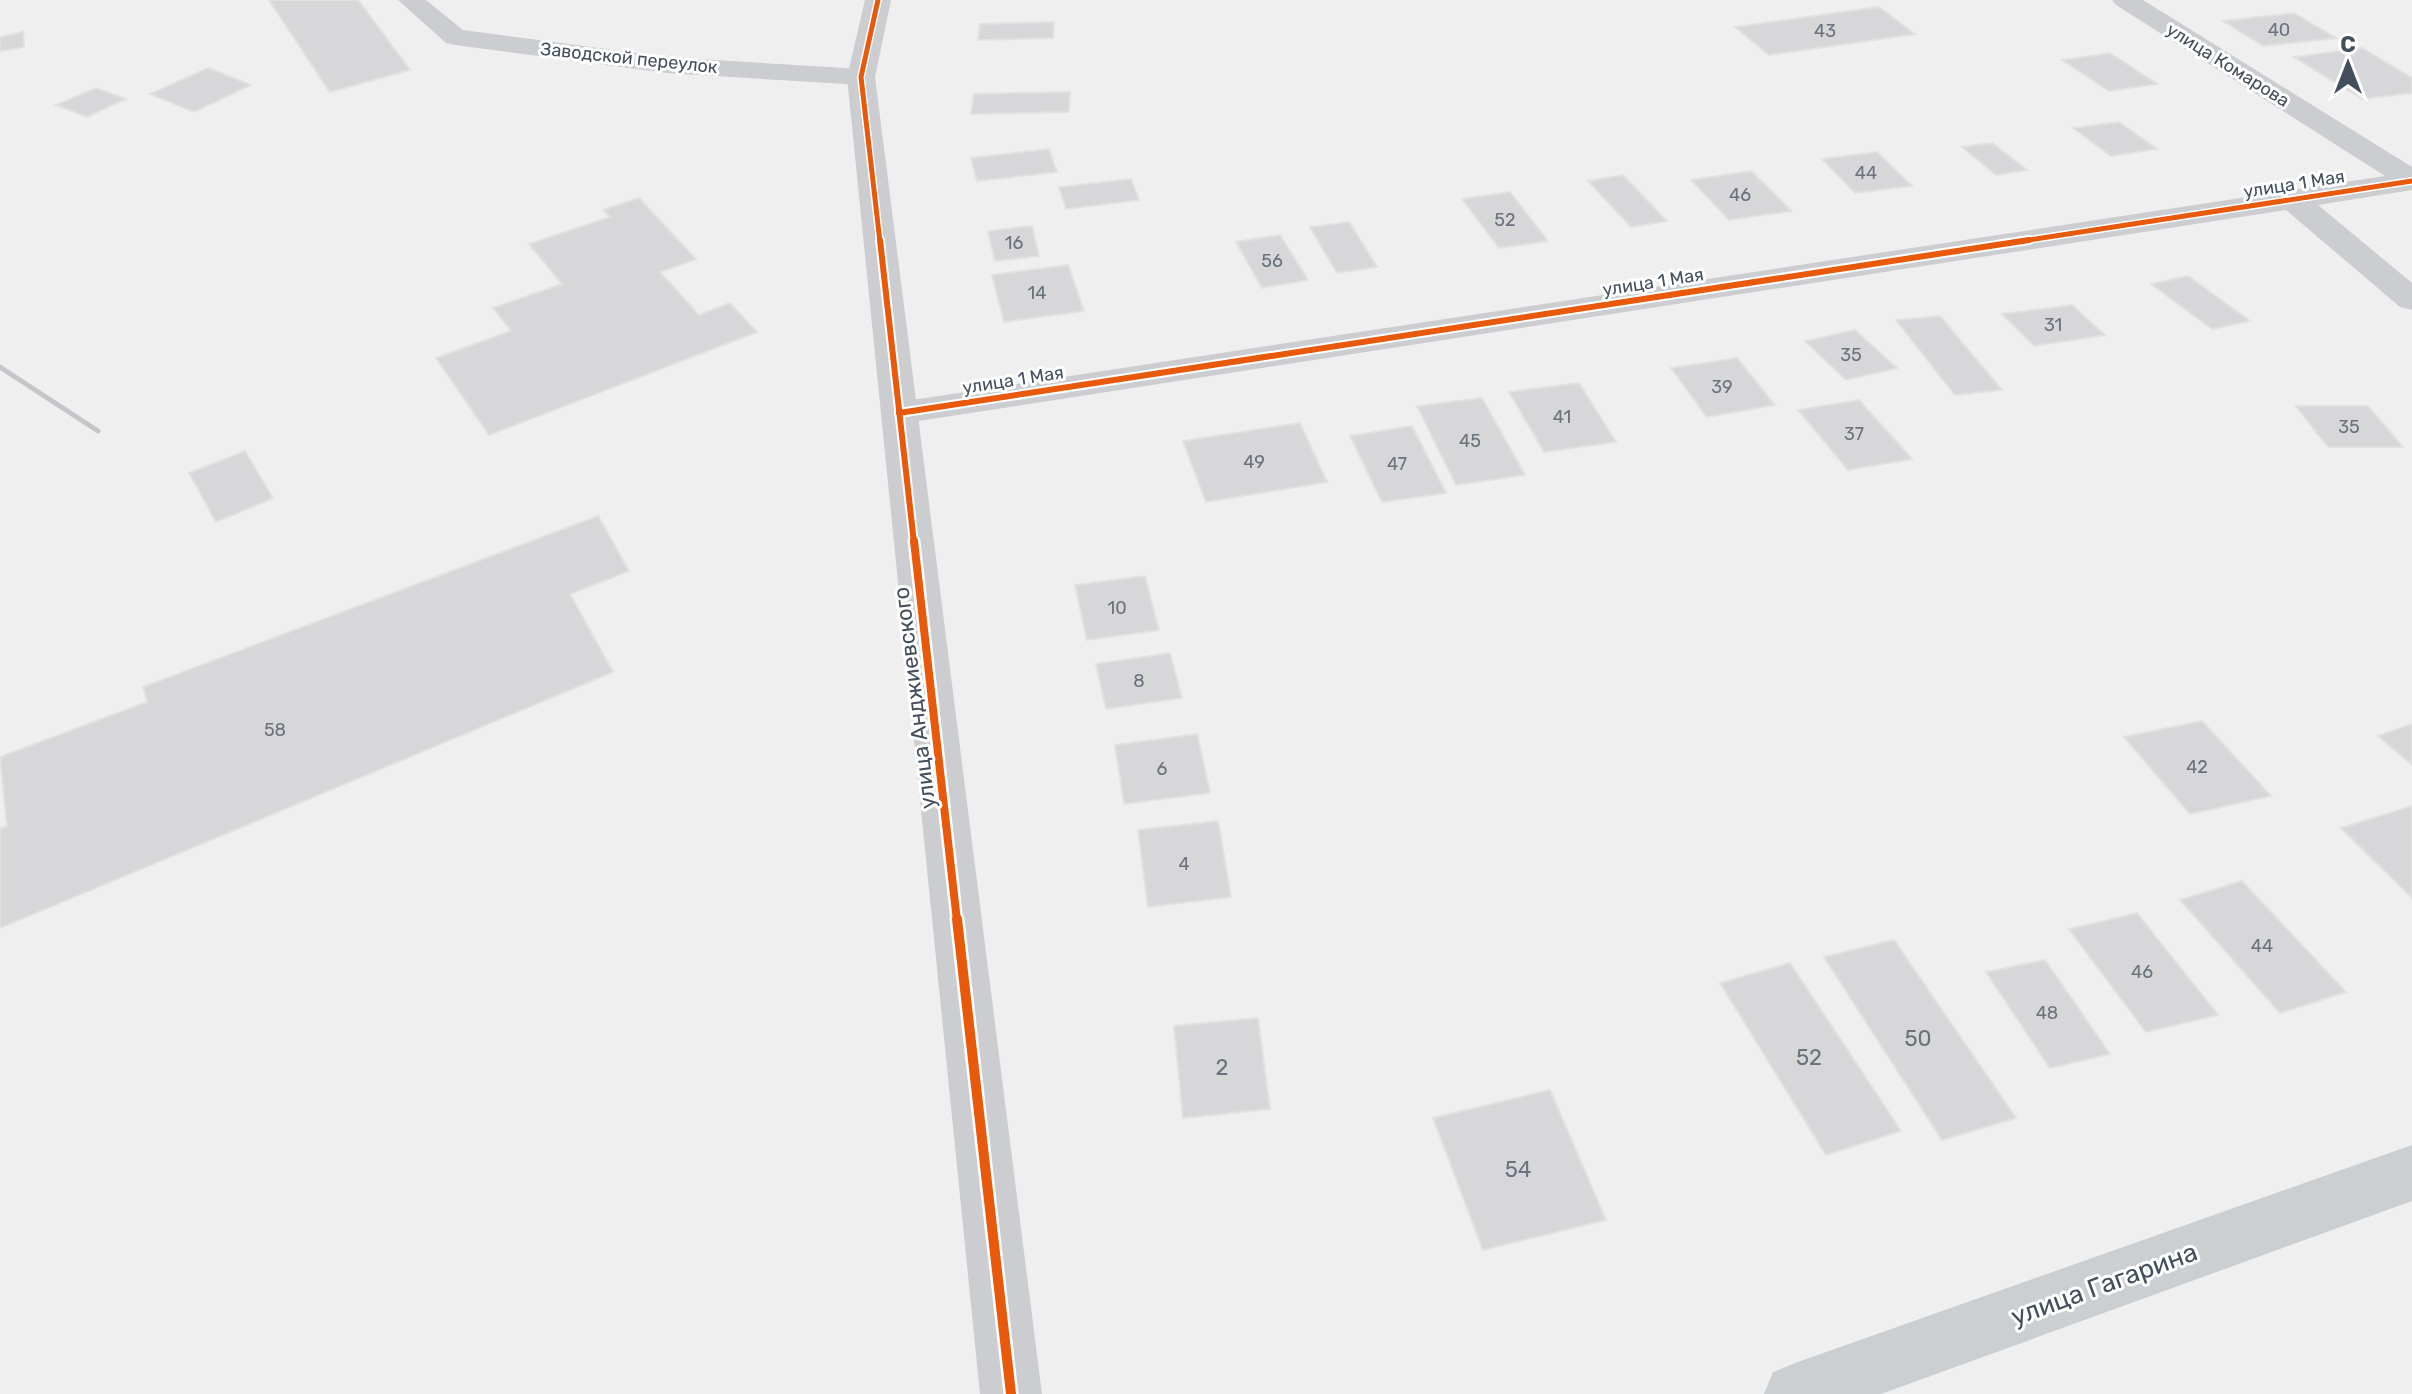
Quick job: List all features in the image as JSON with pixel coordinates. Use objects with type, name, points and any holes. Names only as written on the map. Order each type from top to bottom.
[{"type":"main road","name":"улица Гагарина","points":[[1795,1394],[2412,1173]]},
{"type":"street","name":"Заводской переулок","points":[[411,0],[455,37],[667,65],[861,77]]},
{"type":"street","name":"улица Анджиевского","points":[[878,0],[861,77],[1011,1394]]},
{"type":"street","name":"улица Комарова","points":[[2125,0],[2412,180]]},
{"type":"street","name":"улица 1 Мая","points":[[899,413],[2295,201],[2412,180]]},
{"type":"street","points":[[2295,201],[2412,300]]},
{"type":"building","points":[[269,0],[358,0],[410,70],[330,92]]},
{"type":"building","points":[[1879,7],[1915,34],[1769,55],[1735,27]]},
{"type":"building","points":[[2294,13],[2336,38],[2263,46],[2223,21]]},
{"type":"building","points":[[1054,22],[1053,38],[978,40],[980,24]]},
{"type":"building","points":[[23,32],[24,47],[0,51],[0,37]]},
{"type":"building","points":[[2362,48],[2412,78],[2412,93],[2362,99],[2294,57]]},
{"type":"building","points":[[2110,53],[2157,84],[2109,91],[2062,60]]},
{"type":"building","points":[[208,68],[251,85],[194,112],[150,94]]},
{"type":"building","points":[[96,88],[126,99],[87,117],[56,105]]},
{"type":"building","points":[[1070,92],[1069,112],[971,114],[974,94]]},
{"type":"building","points":[[2119,122],[2157,149],[2111,156],[2073,128]]},
{"type":"building","points":[[1992,143],[2027,170],[1996,175],[1962,147]]},
{"type":"building","points":[[1049,149],[1057,172],[977,181],[971,158]]},
{"type":"building","points":[[1877,152],[1912,186],[1855,193],[1822,159]]},
{"type":"building","points":[[1751,171],[1791,211],[1729,220],[1691,180]]},
{"type":"building","points":[[1623,175],[1667,221],[1631,227],[1588,181]]},
{"type":"building","points":[[1131,179],[1139,200],[1066,209],[1059,187]]},
{"type":"building","points":[[1510,192],[1548,241],[1499,248],[1462,199]]},
{"type":"building","points":[[639,198],[696,259],[660,272],[699,315],[730,303],[757,332],[489,435],[436,358],[511,331],[493,308],[562,284],[529,244],[610,217],[603,210]]},
{"type":"building","points":[[1349,222],[1377,267],[1337,273],[1310,227]]},
{"type":"building","points":[[1032,226],[1039,256],[995,261],[988,231]]},
{"type":"building","points":[[1280,235],[1308,280],[1262,288],[1236,242]]},
{"type":"building","points":[[1068,265],[1084,311],[1004,322],[992,275]]},
{"type":"building","points":[[2188,276],[2250,321],[2212,329],[2151,284]]},
{"type":"building","points":[[2072,305],[2105,335],[2034,346],[2002,314]]},
{"type":"building","points":[[1940,316],[2002,390],[1955,395],[1896,320]]},
{"type":"building","points":[[1855,330],[1897,368],[1846,380],[1805,341]]},
{"type":"building","points":[[1737,358],[1775,405],[1707,417],[1671,368]]},
{"type":"building","points":[[1579,383],[1616,442],[1544,452],[1509,392]]},
{"type":"building","points":[[1482,398],[1525,475],[1456,485],[1417,406]]},
{"type":"building","points":[[1859,400],[1912,459],[1848,470],[1798,410]]},
{"type":"building","points":[[2296,406],[2368,406],[2403,447],[2328,447]]},
{"type":"building","points":[[1300,423],[1327,482],[1206,502],[1183,441]]},
{"type":"building","points":[[1412,426],[1446,493],[1382,502],[1350,436]]},
{"type":"building","points":[[245,451],[273,498],[216,522],[189,473]]},
{"type":"building","points":[[598,516],[629,571],[570,594],[613,672],[0,928],[0,829],[7,826],[0,757],[147,702],[143,687]]},
{"type":"building","points":[[1145,576],[1159,630],[1087,640],[1075,585]]},
{"type":"building","points":[[1170,653],[1182,698],[1106,709],[1096,664]]},
{"type":"building","points":[[2202,721],[2271,796],[2190,814],[2124,737]]},
{"type":"building","points":[[2412,724],[2412,765],[2378,736]]},
{"type":"building","points":[[1197,734],[1210,793],[1124,804],[1115,745]]},
{"type":"building","points":[[2412,806],[2412,898],[2341,828]]},
{"type":"building","points":[[1218,821],[1231,897],[1148,907],[1138,830]]},
{"type":"building","points":[[2242,881],[2346,992],[2280,1013],[2180,900]]},
{"type":"building","points":[[2137,913],[2218,1015],[2146,1032],[2069,929]]},
{"type":"building","points":[[1894,940],[2016,1118],[1942,1140],[1824,957]]},
{"type":"building","points":[[2045,960],[2110,1054],[2050,1068],[1986,972]]},
{"type":"building","points":[[1790,963],[1901,1131],[1826,1155],[1720,983]]},
{"type":"building","points":[[1258,1018],[1270,1109],[1183,1118],[1174,1026]]},
{"type":"building","points":[[1550,1090],[1606,1220],[1483,1250],[1433,1118]]},
{"type":"railway","points":[[0,367],[98,431]]},
{"type":"cycle path","points":[[878,0],[861,77],[1011,1394]]},
{"type":"cycle path","points":[[899,413],[2412,181]]}]
